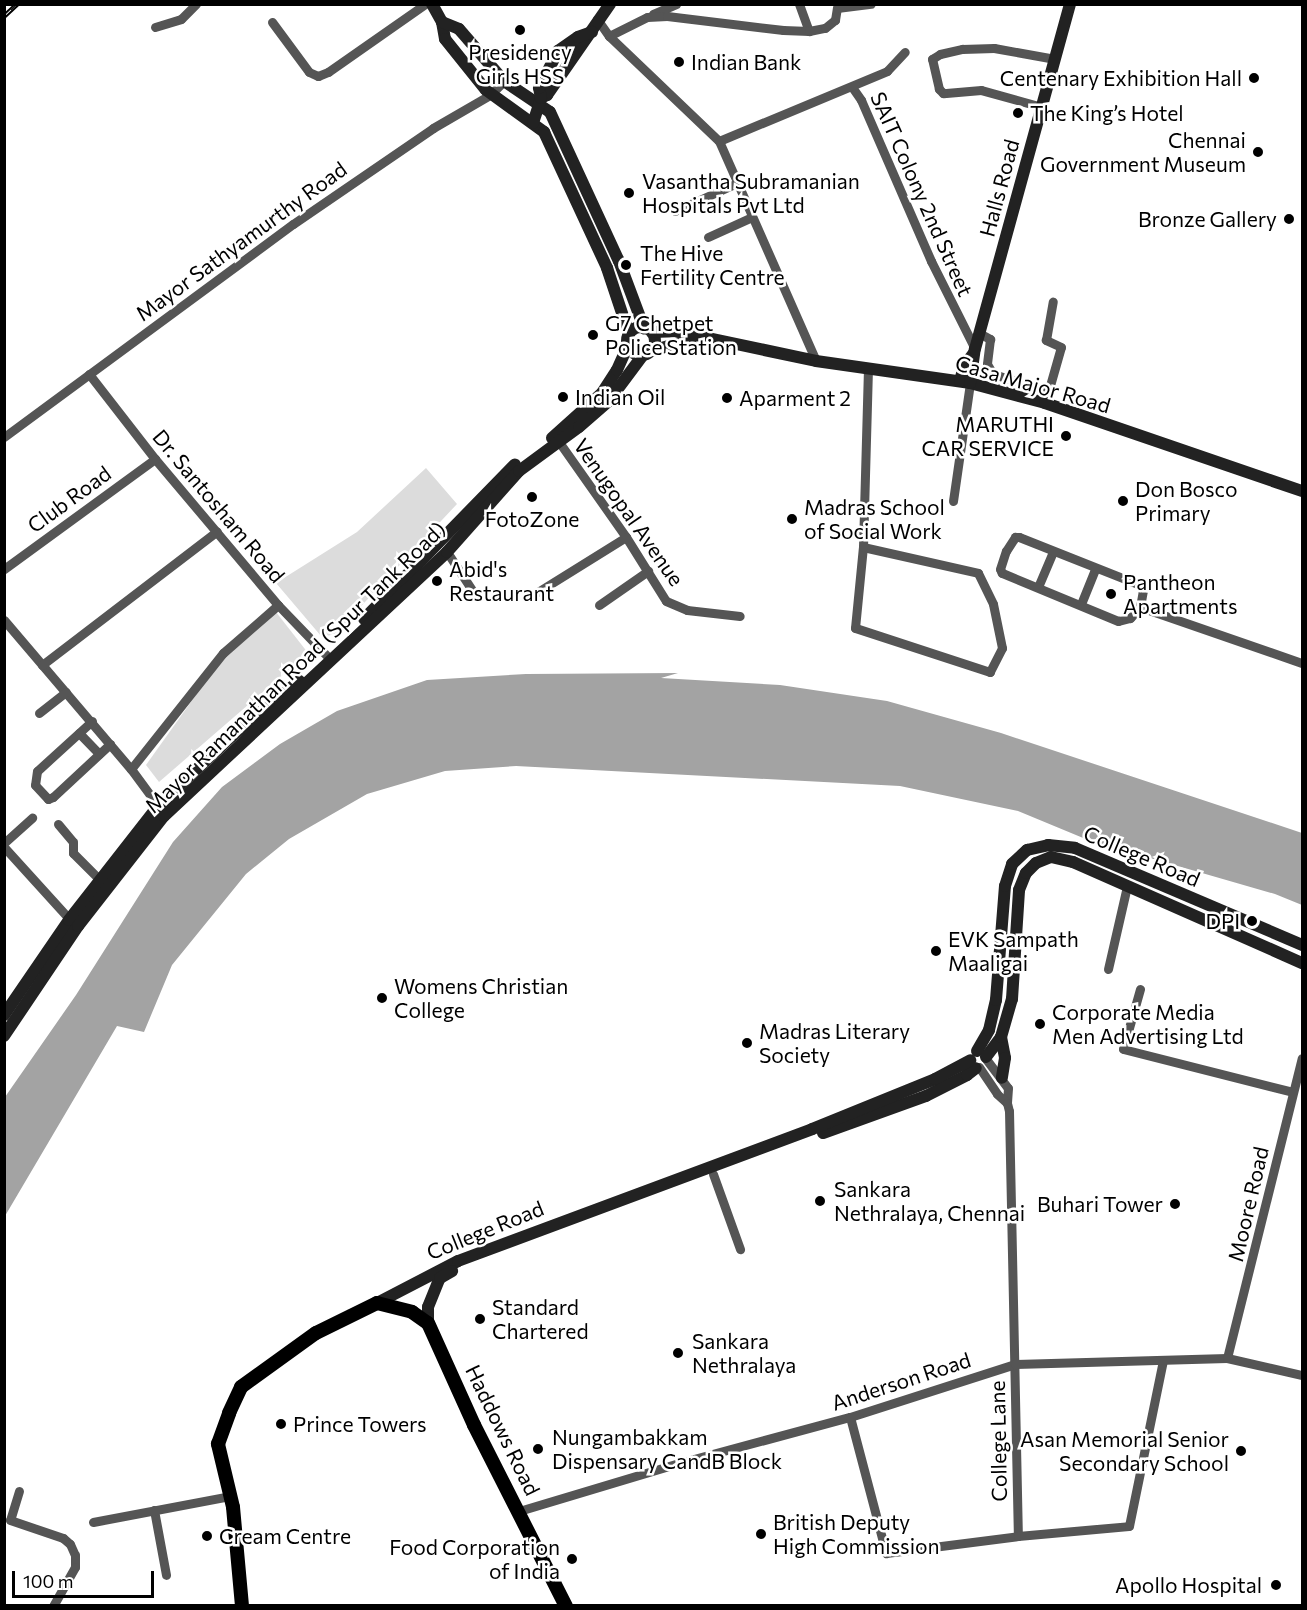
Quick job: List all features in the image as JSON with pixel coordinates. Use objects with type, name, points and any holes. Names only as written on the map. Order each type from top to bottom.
[{"type":"main road","points":[[432,4],[442,22],[445,39],[490,95],[544,132],[607,267],[632,352],[647,353],[697,338]]},
{"type":"main road","points":[[533,123],[541,101],[538,88],[558,51],[578,37],[592,32],[597,20],[610,4]]},
{"type":"main road","name":"Halls Road","points":[[965,382],[1070,4]]},
{"type":"main road","points":[[442,22],[459,29],[504,81],[541,101],[550,112],[655,344],[647,353]]},
{"type":"main road","points":[[628,339],[636,328],[648,330]]},
{"type":"main road","name":"Casa Major Road","points":[[648,330],[675,331],[697,338],[816,362],[965,382],[1047,397],[1302,491]]},
{"type":"main road","name":"Mayor Ramanathan Road (Spur Tank Road)","points":[[4,1036],[100,880],[162,810],[232,736],[328,657],[511,467],[554,437],[592,403],[610,382],[628,339]]},
{"type":"main road","points":[[974,352],[976,367],[990,388]]},
{"type":"main road","name":"Mayor Ramanathan Road (Spur Tank Road)","points":[[4,1015],[162,810],[447,552],[519,471],[608,402],[647,353]]},
{"type":"main road","name":"College Road","points":[[242,1605],[230,1496],[218,1444],[241,1387],[316,1333],[458,1261],[812,1130],[979,1060],[996,1000],[1005,886],[1012,864],[1027,850],[1048,845],[1075,848],[1302,945]]},
{"type":"main road","name":"College Road","points":[[428,1323],[428,1307],[440,1278],[460,1267],[926,1096],[967,1075],[1001,1036],[1012,999],[1019,890],[1026,873],[1036,863],[1051,857],[1073,862],[1302,963]]},
{"type":"main road","points":[[1001,1036],[1005,1058],[1002,1078]]},
{"type":"main road","points":[[377,1303],[412,1312],[428,1323]]},
{"type":"main road","name":"Haddows Road","points":[[428,1323],[474,1425],[566,1605]]},
{"type":"street","points":[[155,27],[181,19],[196,4]]},
{"type":"street","points":[[272,22],[309,72],[318,76],[328,72],[424,4]]},
{"type":"street","points":[[609,36],[676,4]]},
{"type":"street","points":[[799,4],[809,31]]},
{"type":"street","points":[[647,17],[667,16],[809,31],[825,28],[835,20],[836,6],[871,4]]},
{"type":"street","points":[[597,20],[609,36],[718,141],[816,362]]},
{"type":"street","points":[[1042,107],[981,90],[943,93],[939,88],[932,59],[939,54],[962,49],[994,48],[1055,59]]},
{"type":"street","points":[[852,87],[887,71],[905,52]]},
{"type":"street","name":"Mayor Sathyamurthy Road","points":[[4,437],[293,224],[433,128],[490,95],[504,81]]},
{"type":"street","name":"SAIT Colony 2nd Street","points":[[718,141],[842,88],[852,87],[861,100],[974,352]]},
{"type":"street","points":[[675,211],[737,183]]},
{"type":"street","points":[[708,237],[752,217]]},
{"type":"street","points":[[980,333],[990,339],[987,364],[993,374],[1047,397],[1061,347],[1046,340],[1053,302]]},
{"type":"street","points":[[863,547],[978,573],[993,604],[1002,648],[990,672],[855,628],[863,547],[868,369]]},
{"type":"street","name":"Dr. Santosham Road","points":[[89,374],[155,459],[278,605],[328,657]]},
{"type":"street","points":[[953,501],[965,382]]},
{"type":"street","name":"Venugopal Avenue","points":[[559,442],[626,537],[666,601],[687,610],[741,616]]},
{"type":"street","name":"Club Road","points":[[4,569],[155,459]]},
{"type":"street","points":[[42,665],[217,531]]},
{"type":"street","points":[[536,593],[626,537]]},
{"type":"street","points":[[1015,537],[1095,569],[1140,586],[1143,590],[1140,607],[1130,618],[1122,621],[1002,573],[1000,569],[1006,551],[1015,537]]},
{"type":"street","points":[[447,552],[474,593]]},
{"type":"street","points":[[1038,587],[1053,552]]},
{"type":"street","points":[[1081,604],[1095,569]]},
{"type":"street","points":[[599,605],[648,571]]},
{"type":"street","points":[[131,769],[223,653],[278,605]]},
{"type":"street","points":[[1140,607],[1302,663]]},
{"type":"street","points":[[4,620],[92,721],[162,810]]},
{"type":"street","points":[[39,714],[66,692]]},
{"type":"street","points":[[92,721],[37,771],[35,785],[48,799],[58,793],[110,744]]},
{"type":"street","points":[[79,733],[99,754]]},
{"type":"street","points":[[32,818],[4,845],[74,923]]},
{"type":"street","points":[[58,824],[73,842],[74,853],[100,880]]},
{"type":"street","points":[[1108,969],[1127,886]]},
{"type":"street","points":[[1140,989],[1123,1049],[1293,1092]]},
{"type":"street","name":"Moore Road","points":[[1227,1358],[1263,1222],[1302,1058]]},
{"type":"street","points":[[979,1060],[1002,1078]]},
{"type":"street","points":[[979,1060],[1007,1103]]},
{"type":"street","name":"College Lane","points":[[1002,1078],[1008,1088],[1013,1218],[1018,1536]]},
{"type":"street","points":[[713,1174],[740,1250]]},
{"type":"street","name":"Anderson Road","points":[[519,1511],[679,1463],[850,1417],[1014,1364],[1227,1358],[1302,1375]]},
{"type":"street","points":[[850,1417],[886,1553],[1018,1536],[1129,1526],[1163,1360]]},
{"type":"street","points":[[19,1491],[7,1519],[63,1538],[70,1544],[75,1555],[75,1567],[53,1605]]},
{"type":"street","points":[[93,1522],[230,1496]]},
{"type":"street","points":[[154,1510],[166,1575]]},
{"type":"shaded area","points":[[426,468],[457,504],[334,635],[321,636],[276,583],[357,532]]},
{"type":"shaded area","points":[[276,612],[308,653],[159,782],[146,765],[228,650]]},
{"type":"shaded area","points":[[678,673],[661,678],[780,685],[887,701],[1001,733],[1302,833],[1302,905],[1275,894],[1088,840],[1018,811],[900,786],[516,766],[445,771],[367,794],[289,839],[246,874],[172,965],[144,1032],[117,1026],[5,1216],[5,1097],[76,995],[173,842],[222,787],[280,744],[337,711],[427,680],[526,674]]},
{"type":"railway","points":[[4,16],[17,4]]},
{"type":"place","name":"Presidency Girls HSS","points":[[520,30]]},
{"type":"place","name":"Indian Bank","points":[[679,62]]},
{"type":"place","name":"Centenary Exhibition Hall","points":[[1254,78]]},
{"type":"place","name":"The King’s Hotel","points":[[1018,113]]},
{"type":"place","name":"Chennai Government Museum","points":[[1258,152]]},
{"type":"place","name":"Vasantha Subramanian Hospitals Pvt Ltd","points":[[629,193]]},
{"type":"place","name":"Bronze Gallery","points":[[1289,219]]},
{"type":"place","name":"The Hive Fertility Centre","points":[[626,265]]},
{"type":"place","name":"G7 Chetpet Police Station","points":[[593,335]]},
{"type":"place","name":"Indian Oil","points":[[563,397]]},
{"type":"place","name":"Aparment 2","points":[[727,398]]},
{"type":"place","name":"MARUTHI CAR SERVICE","points":[[1066,436]]},
{"type":"place","name":"FotoZone","points":[[532,497]]},
{"type":"place","name":"Don Bosco Primary","points":[[1123,501]]},
{"type":"place","name":"Madras School of Social Work","points":[[792,519]]},
{"type":"place","name":"Abid's Restaurant","points":[[437,581]]},
{"type":"place","name":"Pantheon Apartments","points":[[1111,594]]},
{"type":"place","name":"DPI","points":[[1252,921]]},
{"type":"place","name":"EVK Sampath Maaligai","points":[[936,951]]},
{"type":"place","name":"Womens Christian College","points":[[382,998]]},
{"type":"place","name":"Corporate Media Men Advertising Ltd","points":[[1040,1024]]},
{"type":"place","name":"Madras Literary Society","points":[[747,1043]]},
{"type":"place","name":"Sankara Nethralaya, Chennai","points":[[820,1201]]},
{"type":"place","name":"Buhari Tower","points":[[1175,1204]]},
{"type":"place","name":"Standard Chartered","points":[[480,1319]]},
{"type":"place","name":"Sankara Nethralaya","points":[[678,1353]]},
{"type":"place","name":"Prince Towers","points":[[281,1424]]},
{"type":"place","name":"Nungambakkam Dispensary CandB Block","points":[[538,1449]]},
{"type":"place","name":"Asan Memorial Senior Secondary School","points":[[1241,1451]]},
{"type":"place","name":"British Deputy High Commission","points":[[761,1534]]},
{"type":"place","name":"Cream Centre","points":[[207,1536]]},
{"type":"place","name":"Food Corporation of India","points":[[572,1559]]},
{"type":"place","name":"Apollo Hospital","points":[[1276,1585]]}]
